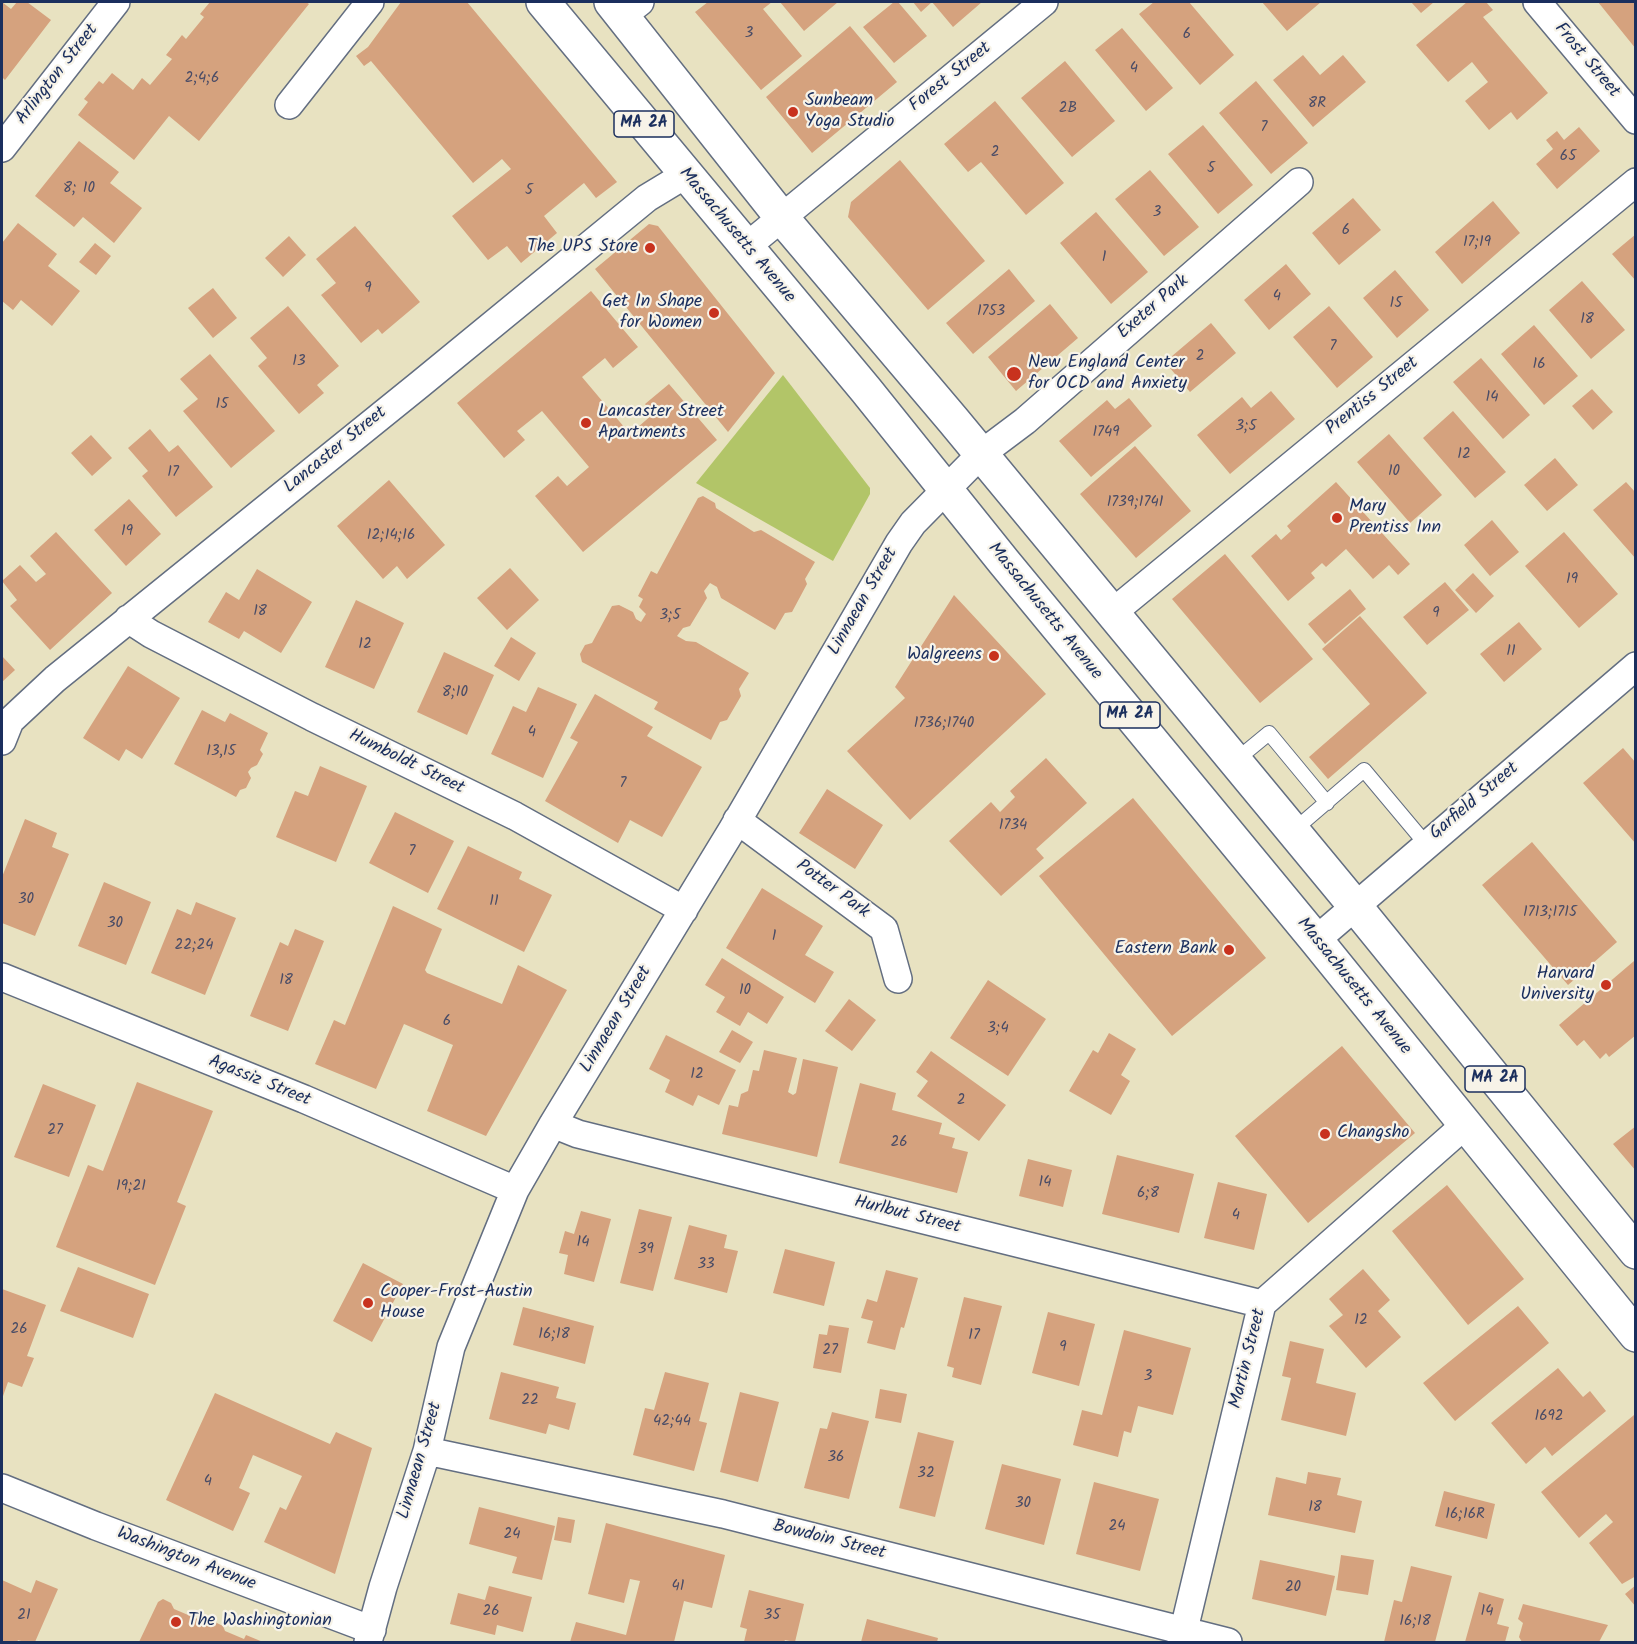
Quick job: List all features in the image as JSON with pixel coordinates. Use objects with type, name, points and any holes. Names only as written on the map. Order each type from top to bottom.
[{"type":"main road","name":"Massachusetts Avenue","points":[[543,2],[866,390],[1316,940],[1635,1335]]},
{"type":"main road","name":"MA 2A","points":[[624,6],[782,218],[981,454],[1355,906],[1635,1252]]},
{"type":"street","name":"Arlington Street","points":[[2,148],[116,2]]},
{"type":"street","points":[[289,105],[369,2]]},
{"type":"street","name":"Forest Street","points":[[746,247],[1044,2]]},
{"type":"street","name":"Frost Street","points":[[1537,2],[1635,119]]},
{"type":"street","name":"Lancaster Street","points":[[2,741],[10,721],[49,684],[646,198],[685,175]]},
{"type":"street","name":"Exeter Park","points":[[981,454],[1018,426],[1299,182]]},
{"type":"street","name":"Prentiss Street","points":[[1112,614],[1635,182]]},
{"type":"street","name":"Linnaean Street","points":[[370,1636],[383,1587],[427,1451],[451,1347],[515,1190],[684,910],[899,543],[913,523],[981,454]]},
{"type":"street","name":"Humboldt Street","points":[[128,619],[151,634],[312,717],[515,816],[684,910]]},
{"type":"street","name":"Garfield Street","points":[[1316,940],[1635,666]]},
{"type":"street","name":"Potter Park","points":[[737,820],[884,929],[898,979]]},
{"type":"street","name":"Agassiz Street","points":[[2,977],[304,1100],[515,1190]]},
{"type":"street","name":"Hurlbut Street","points":[[553,1124],[578,1134],[1262,1304]]},
{"type":"street","name":"Martin Street","points":[[1183,1637],[1262,1304],[1465,1125]]},
{"type":"street","name":"Bowdoin Street","points":[[427,1451],[723,1514],[1183,1637],[1228,1642]]},
{"type":"street","name":"Washington Avenue","points":[[2,1488],[370,1636]]},
{"type":"lane","points":[[1235,761],[1269,733],[1327,803]]},
{"type":"lane","points":[[1292,832],[1364,770],[1426,844]]},
{"type":"green space","points":[[783,375],[870,488],[870,494],[833,561],[696,483]]},
{"type":"building","points":[[2,2],[11,9],[17,2],[27,2],[51,20],[5,80],[2,77]]},
{"type":"building","points":[[210,2],[306,2],[309,4],[199,141],[169,116],[134,160],[78,115],[88,102],[84,99],[99,81],[103,84],[112,73],[133,90],[142,78],[150,85],[172,59],[166,55],[182,35],[186,39],[204,17],[200,14]]},
{"type":"building","points":[[401,2],[467,2],[617,182],[596,198],[584,183],[544,216],[557,233],[521,263],[507,246],[488,260],[452,216],[511,169],[502,159],[473,183],[371,61],[364,66],[356,56],[368,47]]},
{"type":"building","points":[[708,2],[772,2],[763,9],[802,56],[761,90],[695,12]]},
{"type":"building","points":[[780,2],[838,2],[804,31]]},
{"type":"building","points":[[894,2],[898,2],[927,36],[894,63],[863,27]]},
{"type":"building","points":[[913,2],[932,2],[921,12]]},
{"type":"building","points":[[932,2],[982,2],[953,27]]},
{"type":"building","points":[[1154,2],[1189,2],[1234,55],[1200,85],[1139,14]]},
{"type":"building","points":[[1262,2],[1321,2],[1287,31]]},
{"type":"building","points":[[1411,2],[1434,2],[1421,13]]},
{"type":"building","points":[[1467,2],[1486,2],[1493,10],[1483,17],[1548,93],[1517,120],[1511,112],[1489,130],[1465,101],[1488,82],[1472,62],[1448,82],[1416,45]]},
{"type":"building","points":[[1598,2],[1636,2],[1636,49]]},
{"type":"building","points":[[850,26],[897,82],[812,153],[766,97]]},
{"type":"building","points":[[1122,28],[1173,88],[1146,111],[1095,50]]},
{"type":"building","points":[[1303,55],[1320,75],[1343,55],[1366,82],[1313,127],[1273,80]]},
{"type":"building","points":[[1065,61],[1115,121],[1072,157],[1021,98]]},
{"type":"building","points":[[1256,81],[1308,143],[1271,174],[1219,113]]},
{"type":"building","points":[[995,101],[1064,183],[1026,215],[981,162],[968,172],[944,144]]},
{"type":"building","points":[[1203,125],[1253,185],[1218,214],[1168,154]]},
{"type":"building","points":[[1579,127],[1600,151],[1557,189],[1536,164],[1553,149],[1546,140],[1557,131],[1564,140]]},
{"type":"building","points":[[79,141],[119,172],[110,183],[142,208],[114,243],[83,217],[74,227],[35,196]]},
{"type":"building","points":[[900,160],[985,261],[928,310],[848,217],[851,202]]},
{"type":"building","points":[[1150,170],[1199,227],[1164,256],[1115,199]]},
{"type":"building","points":[[1353,198],[1381,230],[1339,265],[1312,233]]},
{"type":"building","points":[[1493,201],[1520,233],[1462,284],[1435,252]]},
{"type":"building","points":[[1096,212],[1148,272],[1111,304],[1060,243]]},
{"type":"building","points":[[18,223],[57,254],[48,266],[80,291],[52,326],[21,300],[13,310],[2,301],[2,243]]},
{"type":"building","points":[[649,224],[658,226],[775,373],[728,432],[595,269]]},
{"type":"building","points":[[355,226],[420,302],[382,334],[378,329],[361,343],[321,295],[336,283],[316,259]]},
{"type":"building","points":[[1636,234],[1636,281],[1612,254]]},
{"type":"building","points":[[289,236],[306,255],[283,277],[265,258]]},
{"type":"building","points":[[95,243],[111,256],[96,275],[79,262]]},
{"type":"building","points":[[1286,264],[1311,294],[1269,330],[1244,300]]},
{"type":"building","points":[[1009,269],[1035,301],[973,354],[946,323]]},
{"type":"building","points":[[1395,270],[1429,310],[1397,338],[1363,298]]},
{"type":"building","points":[[1582,281],[1625,330],[1591,359],[1549,310]]},
{"type":"building","points":[[213,288],[237,318],[213,338],[188,308]]},
{"type":"building","name":"Lancaster Street Apartments","points":[[591,291],[638,347],[613,368],[605,358],[582,377],[630,434],[653,414],[645,404],[669,384],[717,440],[583,552],[535,496],[558,476],[567,486],[589,467],[542,411],[517,431],[525,440],[504,458],[457,403]]},
{"type":"building","points":[[1050,304],[1078,338],[1016,391],[988,357]]},
{"type":"building","points":[[288,306],[339,366],[317,385],[324,393],[299,414],[258,366],[267,358],[250,338]]},
{"type":"building","points":[[1329,306],[1373,357],[1337,388],[1293,337]]},
{"type":"building","points":[[1211,323],[1236,353],[1190,392],[1165,362]]},
{"type":"building","points":[[1534,325],[1578,376],[1544,405],[1501,354]]},
{"type":"building","points":[[210,354],[275,431],[231,468],[183,411],[198,399],[180,379]]},
{"type":"building","points":[[1481,358],[1530,415],[1503,439],[1453,382]]},
{"type":"building","points":[[1592,389],[1613,412],[1593,430],[1572,406]]},
{"type":"building","points":[[1271,391],[1295,419],[1230,474],[1197,435],[1242,397],[1251,408]]},
{"type":"building","points":[[1129,398],[1152,426],[1091,477],[1059,441],[1107,400],[1115,409]]},
{"type":"building","points":[[1453,411],[1506,472],[1475,498],[1423,438]]},
{"type":"building","points":[[150,429],[169,452],[178,445],[213,487],[176,517],[142,476],[148,471],[128,448]]},
{"type":"building","points":[[1389,434],[1442,495],[1410,523],[1357,462]]},
{"type":"building","points":[[91,435],[112,458],[92,476],[71,453]]},
{"type":"building","points":[[1135,446],[1191,511],[1136,558],[1080,494]]},
{"type":"building","points":[[1555,458],[1578,485],[1547,511],[1524,485]]},
{"type":"building","points":[[389,480],[445,545],[407,579],[397,566],[383,579],[337,526]]},
{"type":"building","points":[[1336,482],[1410,564],[1398,575],[1389,565],[1373,579],[1346,549],[1326,567],[1322,563],[1311,573],[1315,578],[1288,601],[1251,556],[1276,534],[1281,540],[1291,531],[1287,526]]},
{"type":"building","points":[[1626,482],[1636,493],[1636,559],[1593,510]]},
{"type":"building","points":[[703,496],[715,503],[716,508],[754,532],[761,530],[815,562],[805,579],[807,584],[792,612],[785,613],[775,630],[721,598],[717,587],[710,583],[704,591],[707,598],[690,626],[683,628],[677,636],[686,641],[696,642],[749,673],[739,689],[741,696],[727,720],[720,722],[711,740],[654,709],[658,702],[582,662],[580,654],[585,645],[592,643],[612,606],[619,605],[633,612],[636,619],[641,622],[646,614],[639,607],[643,599],[638,596],[651,571],[657,574],[698,498]]},
{"type":"building","points":[[129,499],[161,534],[126,566],[94,530]]},
{"type":"building","points":[[1492,520],[1519,552],[1490,576],[1464,545]]},
{"type":"building","points":[[56,532],[112,593],[50,650],[10,606],[17,600],[2,581],[20,565],[36,582],[46,574],[30,556]]},
{"type":"building","points":[[1564,532],[1618,594],[1579,628],[1525,566]]},
{"type":"building","points":[[1225,554],[1313,659],[1260,703],[1172,599]]},
{"type":"building","points":[[510,568],[539,600],[507,630],[477,598]]},
{"type":"building","points":[[257,569],[312,602],[281,653],[244,631],[239,639],[208,622],[226,592],[239,600]]},
{"type":"building","points":[[1473,573],[1494,596],[1476,613],[1455,590]]},
{"type":"building","points":[[1445,582],[1469,610],[1427,645],[1403,617]]},
{"type":"building","points":[[1350,589],[1366,609],[1325,644],[1308,624]]},
{"type":"building","points":[[954,595],[1046,694],[910,820],[847,751],[905,698],[895,687]]},
{"type":"building","points":[[356,600],[404,623],[374,689],[325,667]]},
{"type":"building","points":[[1360,616],[1427,693],[1328,779],[1309,757],[1370,704],[1322,649]]},
{"type":"building","points":[[1519,622],[1542,649],[1504,682],[1480,654]]},
{"type":"building","points":[[511,637],[536,653],[519,681],[494,666]]},
{"type":"building","points":[[444,652],[494,675],[467,735],[417,712]]},
{"type":"building","points":[[2,656],[15,670],[2,682]]},
{"type":"building","points":[[128,666],[180,698],[142,759],[126,749],[119,761],[83,738]]},
{"type":"building","points":[[538,687],[577,704],[543,778],[491,754],[513,706],[526,712]]},
{"type":"building","points":[[595,694],[653,727],[647,736],[702,767],[662,837],[630,820],[618,843],[545,801],[578,742],[570,738]]},
{"type":"building","points":[[202,710],[225,722],[230,713],[268,733],[260,750],[263,754],[257,765],[248,772],[251,778],[246,788],[240,790],[236,797],[174,764]]},
{"type":"building","points":[[1623,748],[1636,763],[1636,844],[1583,783]]},
{"type":"building","points":[[1046,758],[1087,803],[1036,849],[1044,858],[1001,896],[949,841],[991,802],[1000,812],[1015,797],[1010,791]]},
{"type":"building","points":[[320,766],[367,786],[336,862],[276,837],[295,791],[308,796]]},
{"type":"building","points":[[827,789],[883,825],[855,869],[799,833]]},
{"type":"building","points":[[1133,798],[1266,958],[1172,1036],[1039,876]]},
{"type":"building","points":[[395,812],[454,841],[428,893],[369,863]]},
{"type":"building","points":[[25,819],[57,833],[52,847],[69,854],[35,936],[2,923],[2,877]]},
{"type":"building","points":[[1532,842],[1617,942],[1568,985],[1482,885]]},
{"type":"building","points":[[468,846],[522,872],[519,879],[552,895],[524,952],[437,909]]},
{"type":"building","points":[[104,882],[151,902],[126,965],[78,946]]},
{"type":"building","points":[[762,888],[823,926],[805,955],[834,972],[815,1003],[726,948]]},
{"type":"building","points":[[196,902],[236,918],[205,995],[151,973],[177,909],[191,915]]},
{"type":"building","points":[[393,906],[442,929],[425,970],[427,973],[502,1004],[518,965],[567,990],[486,1136],[427,1111],[453,1045],[404,1024],[376,1089],[315,1064],[334,1020],[345,1025]]},
{"type":"building","points":[[295,929],[324,941],[288,1031],[250,1016],[280,942],[288,946]]},
{"type":"building","points":[[722,958],[784,997],[767,1024],[748,1012],[740,1026],[716,1012],[725,997],[705,985]]},
{"type":"building","points":[[1634,961],[1636,1035],[1609,1057],[1606,1053],[1600,1059],[1584,1040],[1577,1046],[1559,1025]]},
{"type":"building","points":[[988,980],[1046,1019],[1008,1076],[950,1038]]},
{"type":"building","points":[[849,999],[876,1020],[852,1051],[825,1031]]},
{"type":"building","points":[[732,1030],[753,1042],[740,1063],[719,1052]]},
{"type":"building","points":[[1109,1033],[1136,1049],[1121,1075],[1130,1081],[1111,1115],[1069,1091],[1093,1050],[1098,1053]]},
{"type":"building","points":[[666,1035],[736,1070],[719,1105],[698,1095],[693,1106],[665,1092],[670,1080],[649,1069]]},
{"type":"building","name":"Changsho","points":[[1342,1046],[1415,1133],[1308,1223],[1235,1136]]},
{"type":"building","points":[[764,1050],[797,1058],[788,1092],[793,1095],[796,1093],[803,1059],[838,1067],[817,1157],[722,1134],[729,1105],[738,1107],[741,1094],[748,1091],[753,1070],[759,1071]]},
{"type":"building","points":[[931,1051],[1006,1105],[979,1141],[917,1096],[928,1081],[916,1072]]},
{"type":"building","points":[[137,1082],[213,1111],[177,1202],[186,1206],[155,1285],[56,1247],[88,1165],[103,1171]]},
{"type":"building","points":[[860,1083],[896,1093],[892,1110],[942,1123],[939,1134],[955,1138],[952,1148],[968,1152],[957,1193],[839,1163]]},
{"type":"building","points":[[43,1084],[96,1105],[69,1177],[14,1157]]},
{"type":"building","points":[[1636,1126],[1636,1171],[1613,1144]]},
{"type":"building","points":[[1117,1155],[1194,1174],[1179,1233],[1102,1214]]},
{"type":"building","points":[[1028,1159],[1072,1170],[1063,1207],[1019,1196]]},
{"type":"building","points":[[1218,1182],[1267,1194],[1254,1250],[1204,1238]]},
{"type":"building","points":[[1447,1185],[1524,1279],[1468,1325],[1392,1231]]},
{"type":"building","points":[[639,1209],[672,1217],[653,1291],[620,1283]]},
{"type":"building","points":[[581,1211],[611,1219],[594,1282],[564,1274],[568,1255],[559,1253],[565,1231],[574,1234]]},
{"type":"building","points":[[689,1225],[727,1235],[724,1248],[738,1251],[727,1293],[674,1279]]},
{"type":"building","points":[[785,1249],[835,1262],[824,1306],[773,1293]]},
{"type":"building","name":"Cooper-Frost-Austin House","points":[[363,1263],[403,1284],[372,1342],[333,1321]]},
{"type":"building","points":[[78,1267],[149,1294],[133,1338],[60,1311]]},
{"type":"building","points":[[1363,1269],[1390,1300],[1378,1311],[1401,1337],[1366,1368],[1329,1326],[1343,1315],[1329,1299]]},
{"type":"building","points":[[886,1270],[918,1278],[904,1328],[901,1327],[895,1350],[867,1343],[873,1321],[861,1318],[867,1299],[877,1302]]},
{"type":"building","points":[[2,1289],[46,1305],[27,1356],[34,1358],[22,1387],[8,1382],[2,1399]]},
{"type":"building","points":[[964,1297],[1002,1306],[981,1385],[952,1377],[954,1368],[947,1366]]},
{"type":"building","points":[[1518,1306],[1549,1343],[1455,1421],[1423,1383]]},
{"type":"building","points":[[523,1307],[594,1326],[585,1364],[513,1345]]},
{"type":"building","points":[[1048,1312],[1095,1324],[1079,1386],[1032,1373]]},
{"type":"building","points":[[829,1325],[849,1328],[841,1373],[813,1368],[819,1334],[827,1335]]},
{"type":"building","points":[[1124,1330],[1191,1348],[1173,1415],[1138,1406],[1131,1433],[1124,1431],[1118,1457],[1073,1445],[1082,1410],[1102,1415]]},
{"type":"building","points":[[1290,1341],[1324,1349],[1316,1383],[1356,1393],[1346,1436],[1281,1420],[1291,1378],[1282,1376]]},
{"type":"building","points":[[1558,1368],[1583,1397],[1590,1391],[1606,1411],[1552,1456],[1545,1447],[1526,1464],[1491,1423]]},
{"type":"building","points":[[501,1372],[559,1387],[556,1398],[576,1403],[569,1430],[549,1424],[546,1434],[489,1419]]},
{"type":"building","points":[[665,1372],[709,1383],[699,1421],[707,1423],[694,1471],[633,1455],[645,1408],[654,1410]]},
{"type":"building","points":[[880,1389],[907,1394],[901,1423],[875,1418]]},
{"type":"building","points":[[740,1392],[779,1402],[758,1482],[720,1472]]},
{"type":"building","points":[[215,1393],[330,1444],[336,1432],[372,1448],[335,1574],[264,1542],[280,1507],[286,1510],[302,1476],[253,1455],[239,1488],[250,1493],[233,1531],[166,1500]]},
{"type":"building","points":[[832,1412],[869,1421],[849,1499],[804,1488],[820,1428],[827,1429]]},
{"type":"building","points":[[1634,1415],[1636,1417],[1636,1576],[1622,1584],[1589,1543],[1613,1522],[1606,1514],[1579,1538],[1541,1492]]},
{"type":"building","points":[[918,1432],[954,1441],[935,1517],[899,1508]]},
{"type":"building","points":[[1002,1464],[1061,1479],[1044,1545],[985,1529]]},
{"type":"building","points":[[1308,1472],[1341,1478],[1337,1495],[1362,1501],[1355,1533],[1268,1515],[1276,1477],[1306,1484]]},
{"type":"building","points":[[1094,1482],[1159,1499],[1140,1571],[1076,1554]]},
{"type":"building","points":[[1444,1491],[1495,1504],[1487,1539],[1435,1526]]},
{"type":"building","points":[[479,1507],[555,1526],[542,1580],[512,1573],[517,1557],[469,1544]]},
{"type":"building","points":[[558,1517],[575,1520],[571,1543],[554,1540]]},
{"type":"building","points":[[606,1523],[725,1555],[712,1608],[684,1601],[674,1642],[570,1642],[576,1622],[626,1635],[640,1581],[630,1579],[624,1603],[588,1594]]},
{"type":"building","points":[[1341,1555],[1374,1560],[1368,1595],[1336,1590]]},
{"type":"building","points":[[1260,1560],[1335,1576],[1326,1616],[1252,1599]]},
{"type":"building","points":[[1411,1566],[1452,1576],[1435,1642],[1384,1642],[1394,1600],[1402,1602]]},
{"type":"building","points":[[2,1580],[31,1593],[36,1580],[58,1589],[35,1642],[18,1640],[17,1642],[2,1642]]},
{"type":"building","points":[[1636,1585],[1636,1607],[1625,1594]]},
{"type":"building","points":[[489,1586],[532,1597],[523,1632],[497,1625],[495,1635],[450,1624],[458,1593],[485,1600]]},
{"type":"building","points":[[749,1590],[804,1604],[795,1642],[785,1640],[784,1642],[744,1642],[747,1629],[740,1627]]},
{"type":"building","points":[[1479,1592],[1504,1599],[1497,1624],[1509,1627],[1505,1642],[1465,1642]]},
{"type":"building","name":"The Washingtonian","points":[[163,1599],[171,1603],[174,1609],[207,1623],[213,1621],[223,1626],[225,1631],[244,1639],[246,1635],[263,1642],[139,1642],[158,1602]]},
{"type":"building","points":[[1523,1604],[1608,1625],[1599,1642],[1522,1642],[1519,1637],[1523,1623],[1518,1619]]},
{"type":"building","points":[[867,1619],[938,1638],[937,1642],[861,1642]]},
{"type":"place","name":"Sunbeam Yoga Studio","points":[[793,112]]},
{"type":"place","name":"The UPS Store","points":[[650,248]]},
{"type":"place","name":"Get In Shape for Women","points":[[714,313]]},
{"type":"place","name":"New England Center for OCD and Anxiety","points":[[1014,374]]},
{"type":"place","name":"Lancaster Street Apartments","points":[[586,423]]},
{"type":"place","name":"Mary Prentiss Inn","points":[[1337,518]]},
{"type":"place","name":"Walgreens","points":[[994,656]]},
{"type":"place","name":"Eastern Bank","points":[[1229,950]]},
{"type":"place","name":"Harvard University","points":[[1606,985]]},
{"type":"place","name":"Changsho","points":[[1325,1134]]},
{"type":"place","name":"Cooper-Frost-Austin House","points":[[368,1303]]},
{"type":"place","name":"The Washingtonian","points":[[176,1622]]}]
